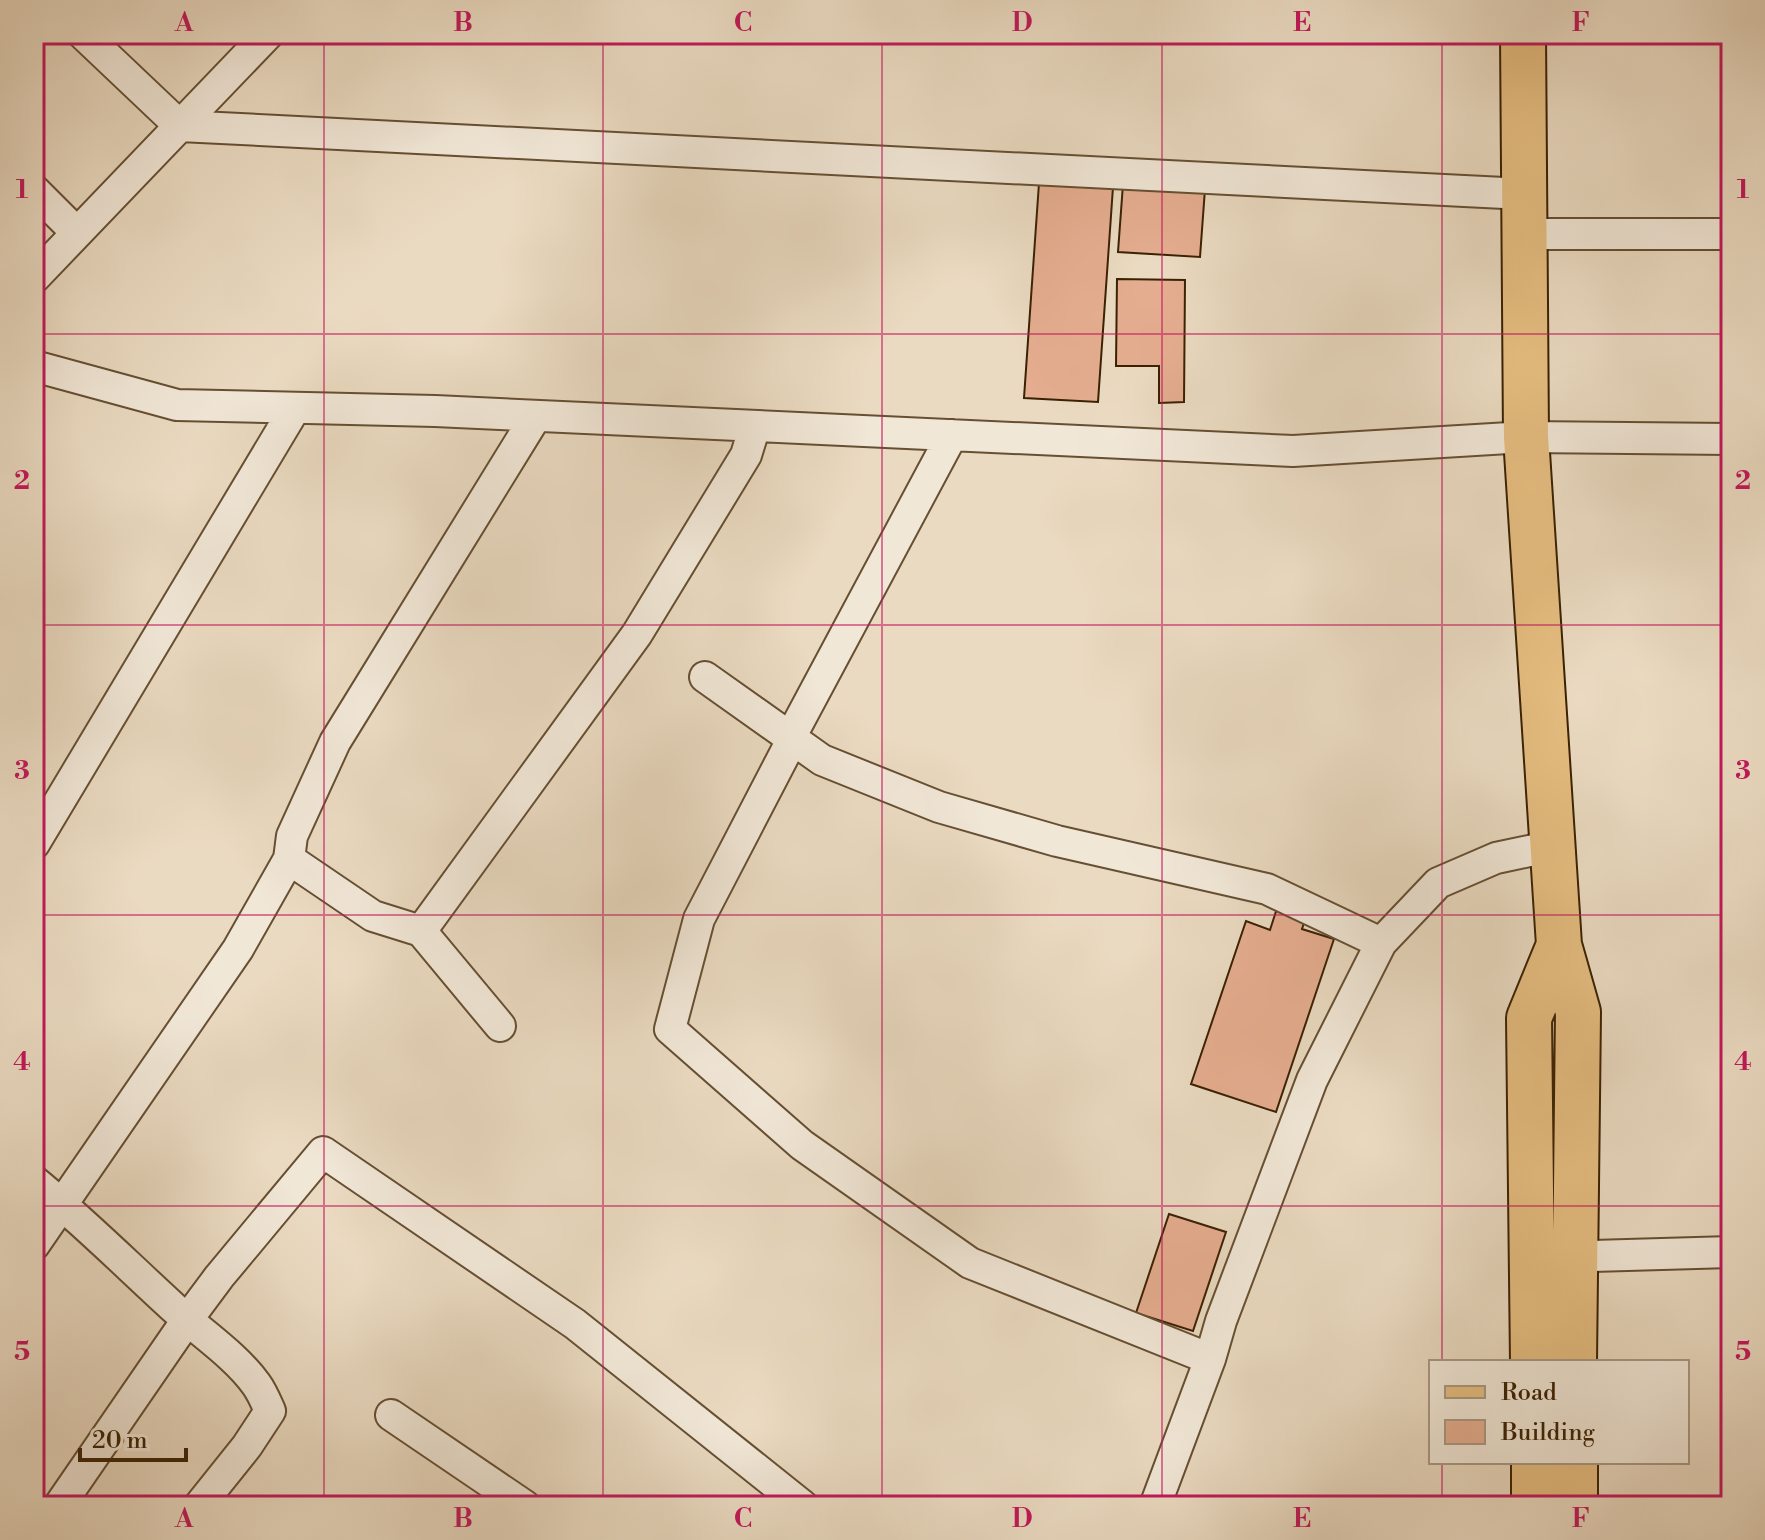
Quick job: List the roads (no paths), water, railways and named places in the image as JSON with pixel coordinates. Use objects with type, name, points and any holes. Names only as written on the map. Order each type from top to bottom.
[{"type":"main road","points":[[1523,34],[1526,437],[1559,945],[1578,1012],[1574,1360]]},
{"type":"main road","points":[[1533,1360],[1529,1018],[1559,945]]},
{"type":"main road","points":[[1534,1464],[1534,1506]]},
{"type":"main road","points":[[1575,1464],[1575,1506]]},
{"type":"street","points":[[83,34],[180,126],[1524,214],[1731,234]]},
{"type":"street","points":[[34,278],[268,34]]},
{"type":"street","points":[[34,190],[77,233]]},
{"type":"street","points":[[34,366],[177,405],[536,416],[1293,451],[1526,437],[1731,439]]},
{"type":"street","points":[[34,844],[295,408]]},
{"type":"street","points":[[34,1245],[238,949],[289,859],[292,836],[335,742],[536,416]]},
{"type":"street","points":[[421,931],[637,634],[746,455],[755,426]]},
{"type":"street","points":[[952,435],[790,738],[792,740],[699,919],[670,1029],[802,1145],[970,1263],[1210,1359]]},
{"type":"street","points":[[705,677],[822,760],[939,807],[1057,841],[1267,889],[1381,943]]},
{"type":"street","points":[[1155,1506],[1312,1080],[1381,943],[1438,883],[1496,858],[1553,846]]},
{"type":"street","points":[[289,859],[373,916],[421,931],[500,1026]]},
{"type":"street","points":[[59,1506],[219,1277],[323,1152],[575,1324],[803,1506]]},
{"type":"street","points":[[34,1181],[226,1352],[257,1384],[270,1411],[247,1446],[199,1506]]},
{"type":"street","points":[[1532,1258],[1731,1252]]},
{"type":"street","points":[[391,1415],[525,1506]]}]
